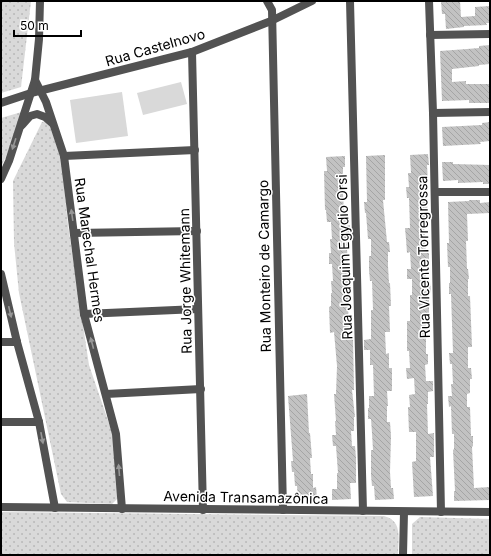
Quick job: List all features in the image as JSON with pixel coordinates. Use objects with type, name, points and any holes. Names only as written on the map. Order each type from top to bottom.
[{"type":"street","points":[[1,179],[9,161],[35,80],[39,39],[40,1]]},
{"type":"street","name":"Rua Monteiro de Camargo","points":[[267,1],[272,10],[271,21],[283,510]]},
{"type":"street","points":[[299,1],[310,2]]},
{"type":"street","name":"Rua Joaquim Egydio Orsi","points":[[350,1],[363,511]]},
{"type":"street","name":"Rua Vicente Torregrossa","points":[[429,1],[434,113],[441,512]]},
{"type":"street","name":"Rua Castelnovo","points":[[1,103],[32,93],[192,52],[271,21],[310,2]]},
{"type":"street","points":[[430,35],[490,34]]},
{"type":"street","name":"Rua Jorge Whitemann","points":[[192,52],[203,510]]},
{"type":"street","name":"Rua Marechal Hermes","points":[[35,80],[41,91],[64,156],[75,233],[84,314],[116,434],[122,509]]},
{"type":"street","points":[[434,113],[490,112]]},
{"type":"street","points":[[19,128],[30,116],[38,114],[45,117],[52,124]]},
{"type":"street","points":[[64,156],[195,150]]},
{"type":"street","points":[[435,192],[490,192]]},
{"type":"street","points":[[75,233],[197,231]]},
{"type":"street","points":[[1,274],[17,342],[39,422],[55,508]]},
{"type":"street","points":[[84,314],[198,309]]},
{"type":"street","points":[[1,342],[17,342]]},
{"type":"street","points":[[106,394],[201,389]]},
{"type":"street","points":[[1,422],[39,422]]},
{"type":"street","name":"Avenida Transamazônica","points":[[1,507],[490,512]]},
{"type":"street","points":[[403,555],[404,512]]},
{"type":"shaded area","points":[[1,1],[31,1],[21,87],[1,93]]},
{"type":"shaded area","points":[[181,82],[187,104],[143,115],[137,93]]},
{"type":"shaded area","points":[[122,92],[128,136],[76,143],[70,100]]},
{"type":"shaded area","points":[[25,111],[1,168],[1,118]]},
{"type":"shaded area","points":[[48,121],[61,157],[68,225],[89,365],[114,438],[118,498],[112,504],[67,502],[61,494],[19,293],[14,243],[13,181],[42,122]]},
{"type":"shaded area","points":[[1,512],[384,516],[390,518],[397,526],[399,537],[398,555],[1,555]]},
{"type":"shaded area","points":[[420,517],[490,519],[490,555],[412,555],[412,524]]},
{"type":"building","points":[[441,1],[460,1],[461,17],[475,16],[475,7],[490,6],[490,23],[486,23],[487,25],[464,26],[446,29],[445,14],[442,14]]},
{"type":"building","points":[[490,45],[490,64],[452,69],[452,82],[466,81],[466,84],[490,84],[490,103],[469,103],[469,100],[442,101],[440,51],[479,48],[479,46]]},
{"type":"building","points":[[490,122],[490,141],[480,142],[481,144],[443,146],[442,127],[482,125],[482,123]]},
{"type":"building","points":[[428,154],[428,183],[425,183],[428,224],[424,224],[426,253],[429,253],[429,264],[425,264],[426,282],[430,282],[431,292],[429,293],[429,317],[426,317],[426,354],[428,354],[428,364],[425,365],[426,381],[433,381],[433,391],[428,392],[427,404],[428,434],[434,433],[434,457],[430,457],[433,496],[414,497],[412,462],[416,461],[416,432],[409,432],[408,407],[410,407],[409,395],[415,394],[414,378],[407,379],[406,368],[410,368],[409,351],[407,351],[407,321],[410,321],[410,295],[412,295],[412,279],[407,279],[407,269],[411,269],[410,252],[407,253],[405,228],[410,228],[409,198],[407,198],[406,187],[409,187],[408,173],[411,173],[410,155]]},
{"type":"building","points":[[385,155],[385,200],[383,200],[387,242],[389,242],[390,252],[388,252],[388,266],[391,306],[389,306],[390,332],[385,332],[386,354],[389,353],[389,368],[392,368],[392,391],[387,391],[387,422],[390,422],[390,472],[391,488],[393,488],[394,499],[375,500],[374,486],[372,486],[371,475],[371,450],[373,450],[371,419],[368,419],[369,396],[374,396],[373,365],[370,365],[370,350],[364,350],[364,340],[371,339],[371,310],[373,310],[372,281],[370,281],[369,270],[371,239],[368,239],[364,202],[367,202],[366,156]]},
{"type":"building","points":[[345,156],[345,167],[343,167],[343,194],[346,226],[350,225],[349,249],[347,249],[348,267],[351,267],[351,291],[349,291],[350,303],[348,303],[349,339],[353,339],[354,390],[352,390],[355,417],[354,431],[351,431],[352,446],[355,446],[356,483],[350,483],[351,499],[332,500],[332,489],[337,489],[338,473],[336,446],[333,446],[332,435],[336,435],[334,394],[336,394],[337,366],[334,332],[330,333],[329,307],[331,306],[332,293],[331,281],[333,281],[332,264],[329,264],[329,253],[331,253],[330,239],[332,239],[331,222],[327,222],[325,210],[324,171],[327,171],[326,157]]},
{"type":"building","points":[[442,162],[453,162],[453,164],[490,165],[490,184],[483,184],[483,182],[458,183],[458,180],[443,181]]},
{"type":"building","points":[[480,200],[480,203],[490,202],[490,213],[467,214],[468,241],[466,241],[472,347],[468,347],[468,368],[471,368],[472,379],[470,379],[470,393],[467,394],[467,407],[470,407],[471,436],[473,436],[472,447],[474,488],[490,487],[490,500],[454,501],[454,434],[452,434],[451,406],[449,407],[448,396],[452,396],[451,384],[453,384],[452,364],[450,364],[449,353],[453,353],[451,294],[449,294],[450,267],[448,267],[447,243],[449,243],[448,202]]},
{"type":"building","points":[[307,394],[312,458],[310,458],[311,474],[313,474],[313,488],[316,487],[317,498],[298,499],[294,472],[292,472],[291,461],[293,461],[288,396]]}]
